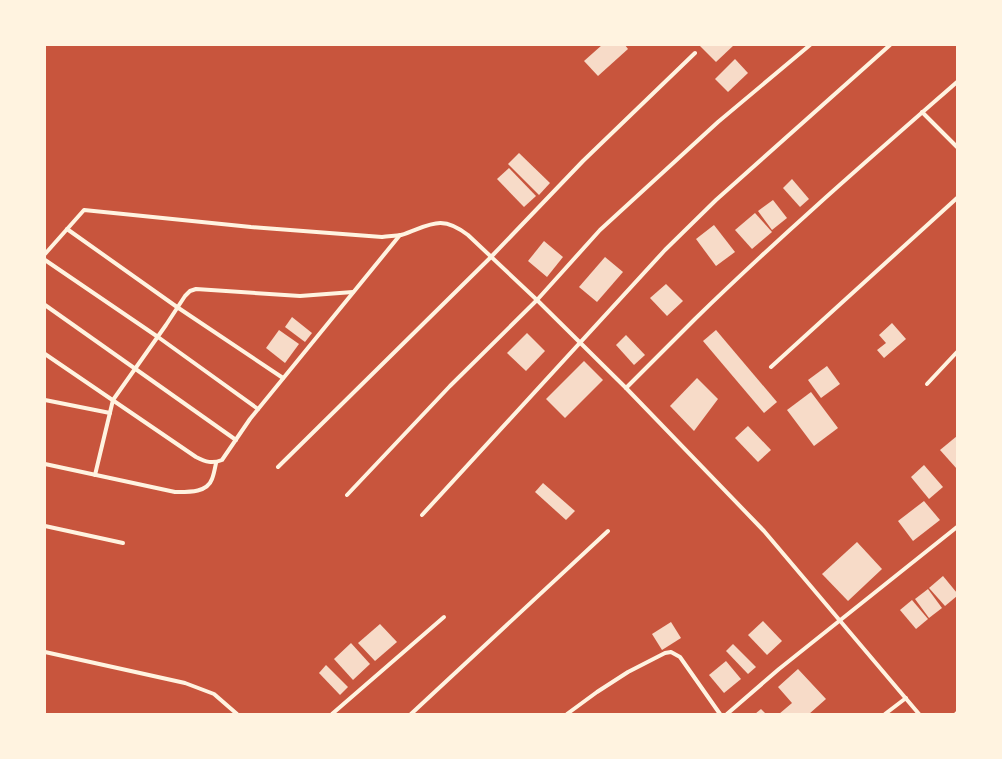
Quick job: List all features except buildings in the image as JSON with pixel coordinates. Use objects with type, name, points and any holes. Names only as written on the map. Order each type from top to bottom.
[{"type":"street","points":[[347,495],[450,386],[537,300],[582,250],[622,210],[718,122],[810,45]]},
{"type":"street","points":[[422,514],[665,250],[716,200],[890,45]]},
{"type":"street","points":[[278,467],[491,257],[583,161],[695,53]]},
{"type":"street","points":[[626,388],[695,319],[739,278],[957,82]]},
{"type":"street","points":[[922,112],[957,146]]},
{"type":"street","points":[[771,367],[957,198]]},
{"type":"street","points":[[45,254],[84,210],[274,229],[382,237],[400,235],[428,224],[442,223],[457,226],[580,342],[764,531],[919,714]]},
{"type":"street","points":[[67,229],[177,307],[283,378]]},
{"type":"street","points":[[45,354],[196,457],[208,463],[216,463],[222,460],[258,409],[400,235]]},
{"type":"street","points":[[45,260],[258,409]]},
{"type":"street","points":[[95,475],[113,400],[158,338],[184,296],[190,291],[196,290],[300,296],[353,292]]},
{"type":"street","points":[[45,305],[236,440]]},
{"type":"street","points":[[927,384],[957,352]]},
{"type":"street","points":[[45,400],[110,413]]},
{"type":"street","points":[[45,464],[175,492],[190,492],[201,490],[208,486],[212,480],[216,463]]},
{"type":"street","points":[[45,526],[123,543]]},
{"type":"street","points":[[727,714],[779,669],[957,527]]},
{"type":"street","points":[[411,714],[608,531]]},
{"type":"street","points":[[332,714],[444,616]]},
{"type":"street","points":[[45,652],[185,683],[214,694],[237,714]]},
{"type":"street","points":[[568,714],[597,692],[628,672],[665,653],[671,652],[680,657],[720,714]]},
{"type":"street","points":[[885,714],[906,698]]}]
